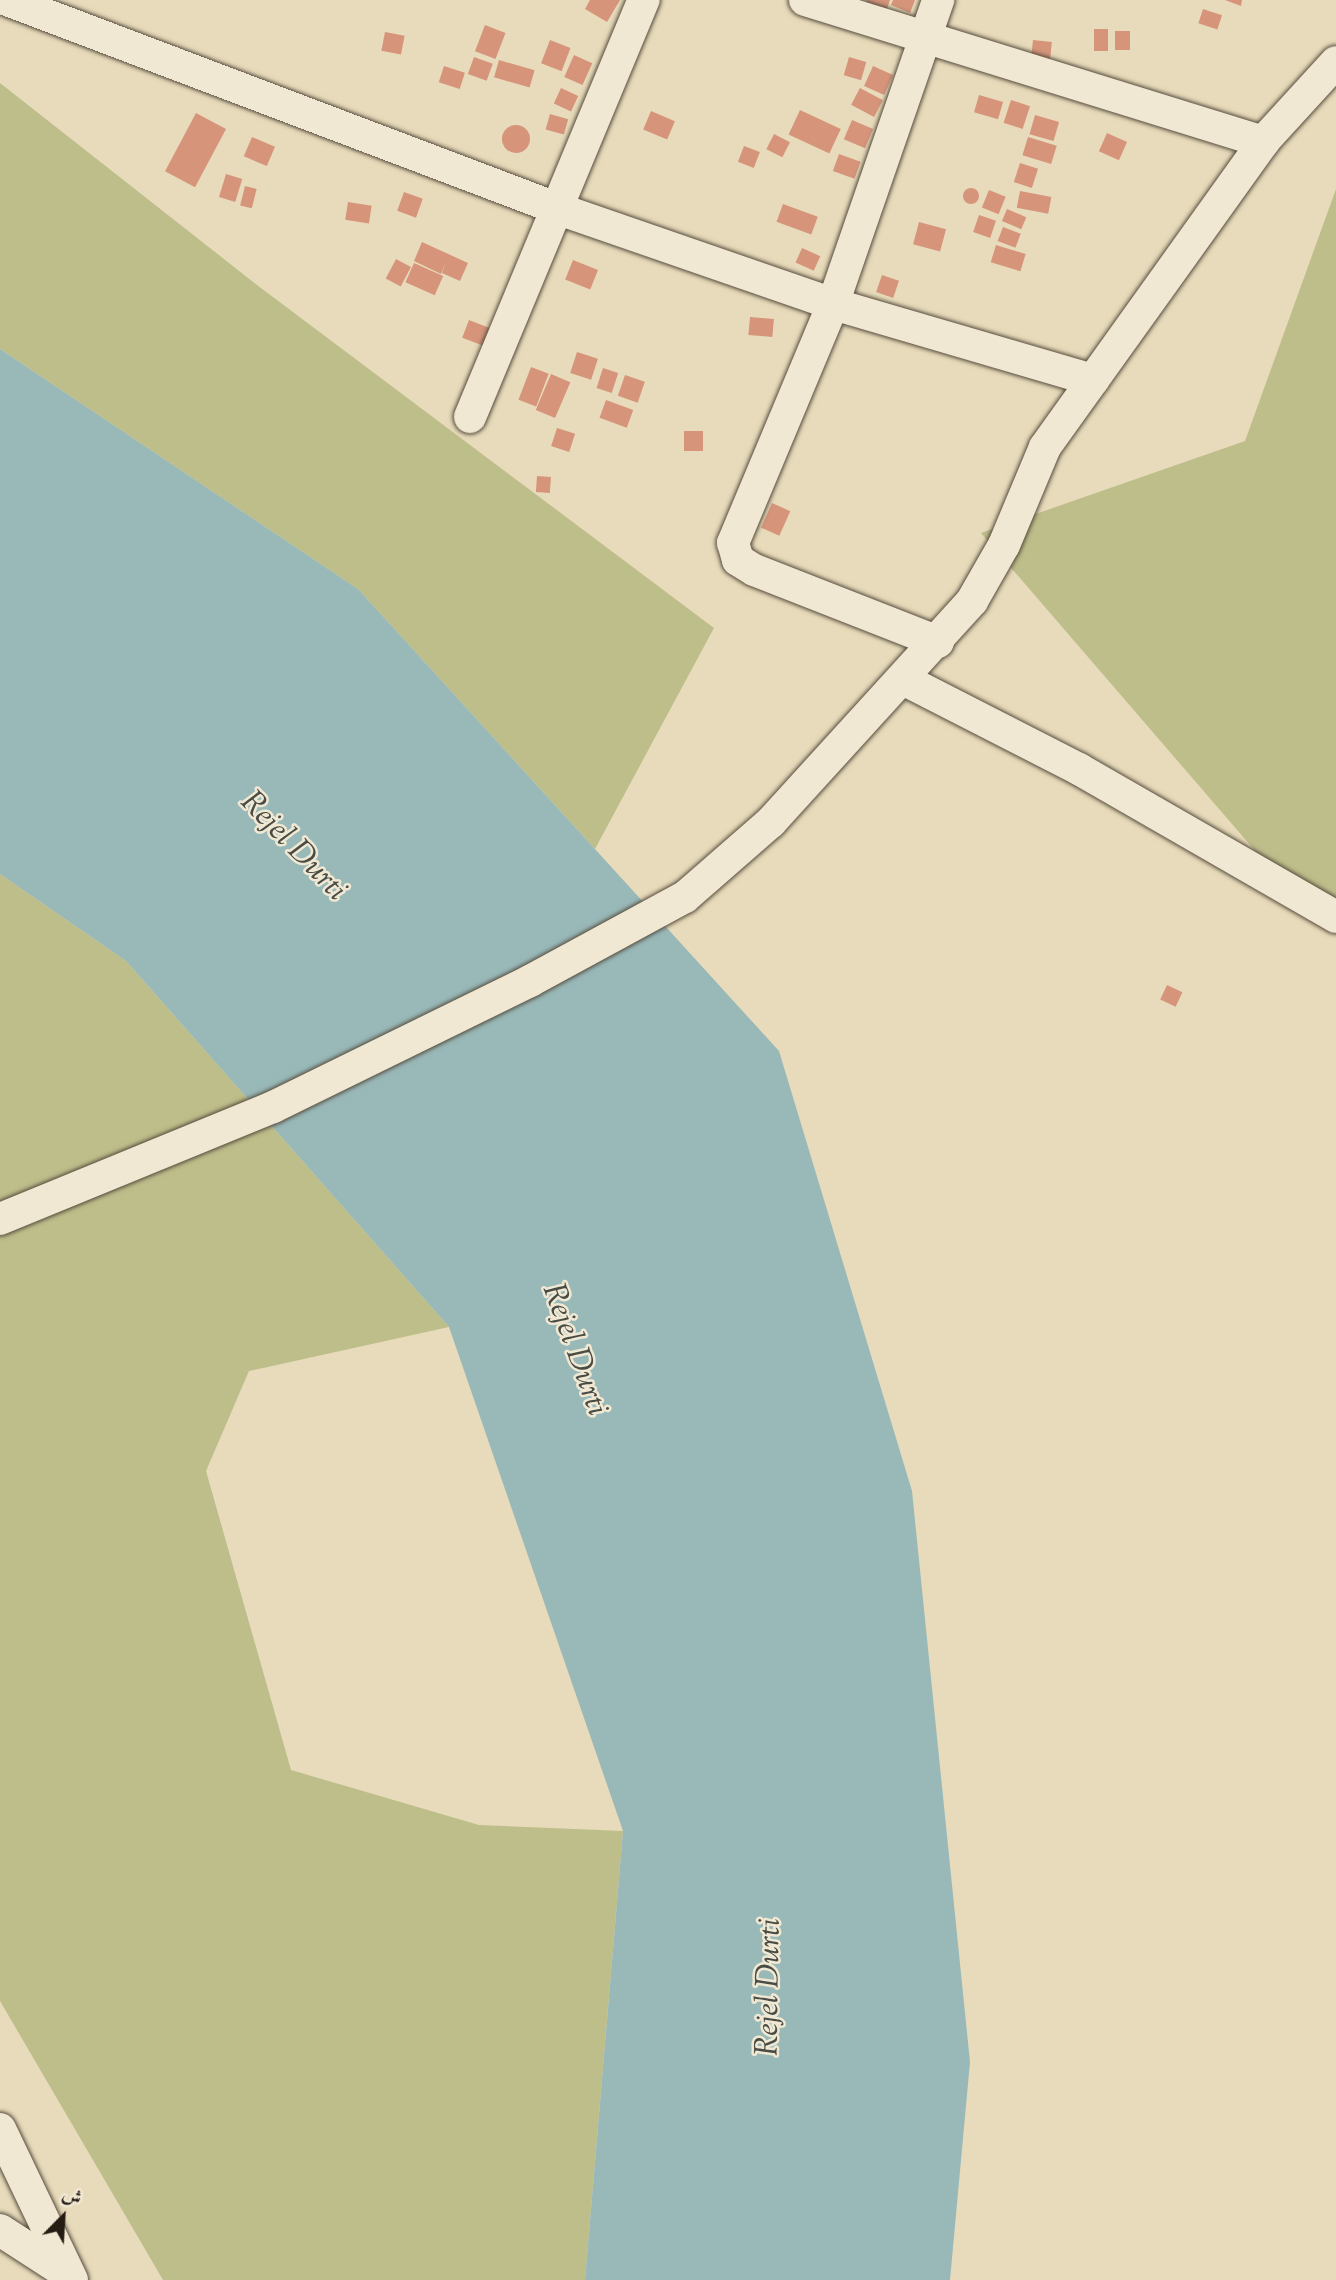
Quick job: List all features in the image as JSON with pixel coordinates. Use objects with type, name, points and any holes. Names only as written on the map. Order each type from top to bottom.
[{"type":"street","points":[[7,0],[556,208],[833,304],[1093,380]]},
{"type":"street","points":[[470,417],[644,0]]},
{"type":"street","points":[[805,0],[1263,142]]},
{"type":"street","points":[[938,0],[833,304],[733,542],[738,560],[938,642]]},
{"type":"street","points":[[0,1219],[273,1107],[530,981],[685,897],[771,822],[938,642],[972,601],[1004,545],[1045,447],[1263,142],[1336,62]]},
{"type":"street","points":[[903,679],[1079,769],[1336,917]]},
{"type":"street","points":[[0,2129],[71,2278]]},
{"type":"street","points":[[0,2230],[71,2278]]},
{"type":"green space","points":[[0,83],[257,285],[714,628],[595,849],[358,589],[0,349]]},
{"type":"green space","points":[[1336,189],[1336,901],[1257,853],[981,533],[1245,441]]},
{"type":"green space","points":[[0,874],[126,961],[449,1327],[249,1371],[206,1471],[291,1770],[479,1825],[623,1831],[585,2280],[163,2280],[0,2001]]},
{"type":"water","name":"Rejel Durti","points":[[0,349],[358,589],[779,1051],[912,1491],[970,2062],[950,2280],[585,2280],[623,1831],[449,1327],[126,961],[0,874]]},
{"type":"building","points":[[590,0],[620,0],[607,22],[585,9]]},
{"type":"building","points":[[867,0],[890,0],[886,12],[865,4]]},
{"type":"building","points":[[893,0],[915,0],[910,13],[891,5]]},
{"type":"building","points":[[1225,0],[1242,0],[1241,6]]},
{"type":"building","points":[[1203,9],[1222,15],[1217,29],[1198,23]]},
{"type":"building","points":[[485,25],[506,33],[496,59],[475,51]]},
{"type":"building","points":[[1094,29],[1108,29],[1108,51],[1094,51]]},
{"type":"building","points":[[1115,31],[1130,31],[1130,50],[1115,50]]},
{"type":"building","points":[[385,32],[405,36],[401,54],[381,51]]},
{"type":"building","points":[[550,40],[571,48],[562,71],[541,63]]},
{"type":"building","points":[[1033,40],[1052,42],[1050,64],[1031,62]]},
{"type":"building","points":[[574,55],[592,63],[583,85],[564,77]]},
{"type":"building","points":[[474,57],[493,64],[487,81],[468,74]]},
{"type":"building","points":[[849,57],[866,62],[861,80],[844,75]]},
{"type":"building","points":[[499,60],[535,70],[530,88],[494,77]]},
{"type":"building","points":[[444,66],[465,73],[460,89],[439,82]]},
{"type":"building","points":[[873,66],[893,75],[884,95],[864,86]]},
{"type":"building","points":[[561,88],[578,96],[571,111],[554,103]]},
{"type":"building","points":[[860,88],[883,100],[874,117],[851,105]]},
{"type":"building","points":[[979,95],[1003,102],[998,119],[974,112]]},
{"type":"building","points":[[1011,100],[1030,106],[1023,129],[1004,123]]},
{"type":"building","points":[[800,110],[841,129],[829,153],[789,134]]},
{"type":"building","points":[[651,111],[675,121],[667,140],[643,129]]},
{"type":"building","points":[[196,113],[226,129],[195,187],[165,171]]},
{"type":"building","points":[[550,114],[568,119],[564,135],[546,129]]},
{"type":"building","points":[[1035,115],[1059,122],[1054,141],[1029,134]]},
{"type":"building","points":[[852,120],[873,129],[865,148],[844,139]]},
{"type":"building","points":[[516,125],[526,129],[530,139],[526,149],[516,153],[506,149],[502,139],[506,129]]},
{"type":"building","points":[[1107,133],[1127,142],[1119,160],[1099,151]]},
{"type":"building","points":[[774,134],[790,142],[782,157],[766,149]]},
{"type":"building","points":[[252,137],[275,147],[267,166],[244,156]]},
{"type":"building","points":[[1028,137],[1057,146],[1051,164],[1022,155]]},
{"type":"building","points":[[744,146],[760,152],[754,168],[738,162]]},
{"type":"building","points":[[839,154],[861,162],[854,179],[833,171]]},
{"type":"building","points":[[1020,163],[1038,169],[1032,188],[1014,182]]},
{"type":"building","points":[[226,174],[242,179],[235,202],[219,197]]},
{"type":"building","points":[[245,186],[257,189],[252,208],[240,205]]},
{"type":"building","points":[[968,188],[974,188],[979,196],[977,202],[968,204],[963,199],[963,193]]},
{"type":"building","points":[[989,190],[1006,197],[999,214],[982,208]]},
{"type":"building","points":[[1020,191],[1051,197],[1048,214],[1017,208]]},
{"type":"building","points":[[404,192],[423,199],[416,218],[397,211]]},
{"type":"building","points":[[348,202],[372,206],[369,224],[345,220]]},
{"type":"building","points":[[783,204],[818,217],[811,235],[777,222]]},
{"type":"building","points":[[1007,209],[1026,217],[1021,229],[1002,221]]},
{"type":"building","points":[[979,215],[996,221],[990,238],[973,232]]},
{"type":"building","points":[[919,222],[946,229],[940,251],[913,244]]},
{"type":"building","points":[[1003,227],[1021,234],[1015,248],[998,241]]},
{"type":"building","points":[[422,242],[468,263],[460,281],[442,273],[446,262],[441,274],[414,261]]},
{"type":"building","points":[[996,245],[1026,254],[1020,271],[991,262]]},
{"type":"building","points":[[802,248],[820,256],[814,271],[795,263]]},
{"type":"building","points":[[396,259],[411,267],[401,286],[386,278]]},
{"type":"building","points":[[573,260],[598,270],[590,290],[565,279]]},
{"type":"building","points":[[414,263],[443,276],[435,295],[405,282]]},
{"type":"building","points":[[882,275],[899,281],[893,298],[876,292]]},
{"type":"building","points":[[750,317],[774,319],[772,337],[748,335]]},
{"type":"building","points":[[469,320],[490,328],[483,346],[462,338]]},
{"type":"building","points":[[577,352],[598,359],[591,380],[570,373]]},
{"type":"building","points":[[531,367],[549,374],[536,406],[518,400]]},
{"type":"building","points":[[603,368],[618,373],[612,393],[597,388]]},
{"type":"building","points":[[551,374],[570,382],[555,418],[536,410]]},
{"type":"building","points":[[625,375],[645,382],[638,403],[618,396]]},
{"type":"building","points":[[606,400],[633,410],[627,428],[600,418]]},
{"type":"building","points":[[557,428],[575,434],[569,452],[551,446]]},
{"type":"building","points":[[684,431],[703,431],[703,451],[684,451]]},
{"type":"building","points":[[537,476],[551,477],[550,493],[536,492]]},
{"type":"building","points":[[772,503],[790,511],[779,536],[761,528]]},
{"type":"building","points":[[1167,985],[1182,992],[1176,1007],[1160,1000]]}]
